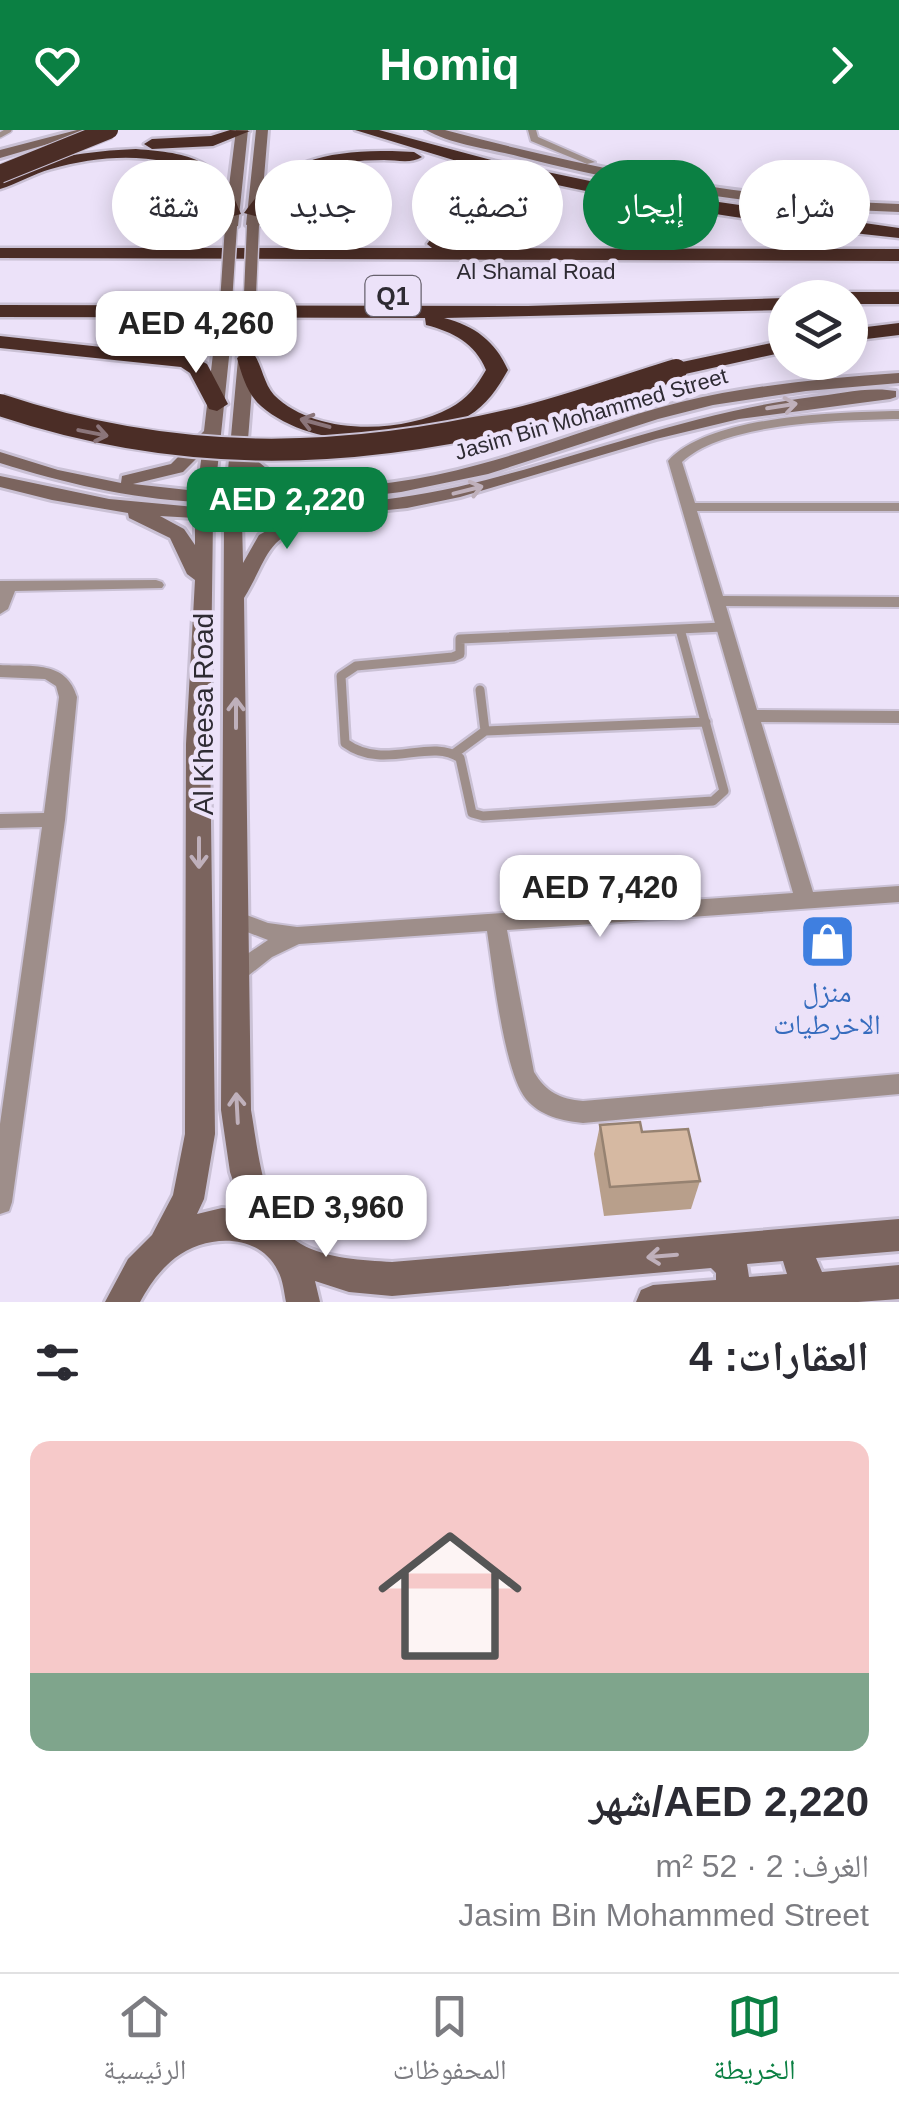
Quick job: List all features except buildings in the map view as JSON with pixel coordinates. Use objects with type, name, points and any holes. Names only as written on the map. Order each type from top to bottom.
[{"type":"highway","points":[[0,172],[108,130]]},
{"type":"highway","points":[[0,172],[113,147],[214,141],[242,130]]},
{"type":"highway","points":[[363,130],[521,170],[694,206],[899,232]]},
{"type":"highway","points":[[0,184],[37,168],[73,159],[110,155],[172,160]]},
{"type":"highway","points":[[253,219],[266,189],[283,177],[319,163],[366,156],[410,156],[458,164],[490,178],[505,198],[504,209],[496,220],[464,237],[426,246],[347,253]]},
{"type":"highway","points":[[0,236],[34,246],[123,253]]},
{"type":"highway","points":[[0,252],[899,255]]},
{"type":"highway","name":"Al Shamal Road","points":[[0,267],[899,270]]},
{"type":"highway","name":"Al Shamal Road","points":[[0,294],[768,301]]},
{"type":"highway","points":[[868,298],[899,298]]},
{"type":"highway","points":[[0,310],[350,312],[768,301]]},
{"type":"highway","points":[[248,358],[256,384],[266,399],[282,411],[302,420],[349,430],[424,426],[456,416],[479,402],[492,386],[497,370],[493,358],[464,330],[432,320],[350,312]]},
{"type":"highway","points":[[868,333],[899,329]]},
{"type":"highway","points":[[0,342],[181,360],[199,369],[217,404]]},
{"type":"highway","points":[[0,405],[51,423],[142,442],[247,450],[309,449],[389,443],[468,430],[676,370],[768,350]]},
{"type":"main road","points":[[0,154],[82,130]]},
{"type":"main road","points":[[0,144],[90,130]]},
{"type":"main road","points":[[235,193],[242,130]]},
{"type":"main road","name":"Al Kheesa Road","points":[[258,130],[248,358],[234,504],[236,1110],[246,1172],[278,1246],[297,1272],[303,1302]]},
{"type":"main road","points":[[432,130],[570,168],[673,189],[796,204],[899,208]]},
{"type":"main road","points":[[468,130],[583,160]]},
{"type":"main road","points":[[719,185],[899,200]]},
{"type":"main road","points":[[205,503],[230,250]]},
{"type":"main road","name":"Jasim Bin Mohammed Street","points":[[346,502],[474,472],[654,415],[732,396],[812,384],[899,378]]},
{"type":"main road","name":"Jasim Bin Mohammed Street","points":[[0,480],[94,500],[346,502],[482,487],[646,436],[737,414],[899,394]]},
{"type":"main road","points":[[84,480],[134,480],[168,472],[190,459],[215,429]]},
{"type":"main road","points":[[240,455],[266,478],[346,502]]},
{"type":"main road","name":"Jasim Bin Mohammed Street","points":[[0,457],[84,480],[205,503]]},
{"type":"main road","points":[[94,500],[158,522],[180,534],[205,589]]},
{"type":"main road","points":[[236,594],[266,536],[346,502]]},
{"type":"main road","name":"Al Kheesa Road","points":[[122,1302],[137,1270],[165,1242],[188,1199],[200,1134],[198,744],[205,503]]},
{"type":"main road","points":[[165,1242],[194,1228],[225,1223],[349,1276],[392,1279],[899,1235]]},
{"type":"main road","points":[[803,1244],[797,1258],[803,1276],[814,1289]]},
{"type":"main road","points":[[716,1252],[731,1262],[736,1276],[728,1296]]},
{"type":"main road","points":[[653,1302],[899,1282]]},
{"type":"street","points":[[532,130],[534,140],[585,160]]},
{"type":"street","points":[[806,900],[674,466],[680,452],[690,446],[792,422],[895,415]]},
{"type":"street","points":[[687,507],[899,508]]},
{"type":"street","points":[[0,609],[4,586],[156,585]]},
{"type":"street","points":[[715,601],[899,602]]},
{"type":"street","points":[[0,671],[49,674],[64,682],[68,689],[54,820],[0,1202]]},
{"type":"street","points":[[750,716],[899,717]]},
{"type":"street","points":[[0,820],[54,820]]},
{"type":"street","points":[[236,919],[297,936],[899,894]]},
{"type":"street","points":[[495,921],[523,1072],[535,1094],[557,1108],[583,1112],[899,1084]]},
{"type":"street","points":[[236,972],[265,951],[297,936]]},
{"type":"lane","points":[[0,135],[8,130]]},
{"type":"lane","points":[[680,629],[724,791],[721,797],[703,804],[483,816],[472,813],[460,758],[455,753],[448,750],[383,756],[351,750],[344,744],[342,676],[356,666],[452,657],[460,654],[460,639],[723,627]]},
{"type":"lane","points":[[480,690],[485,731]]},
{"type":"lane","points":[[455,753],[485,731],[706,722]]},
{"type":"place","name":"منزل الاخرطيات","points":[[827,941]]}]
